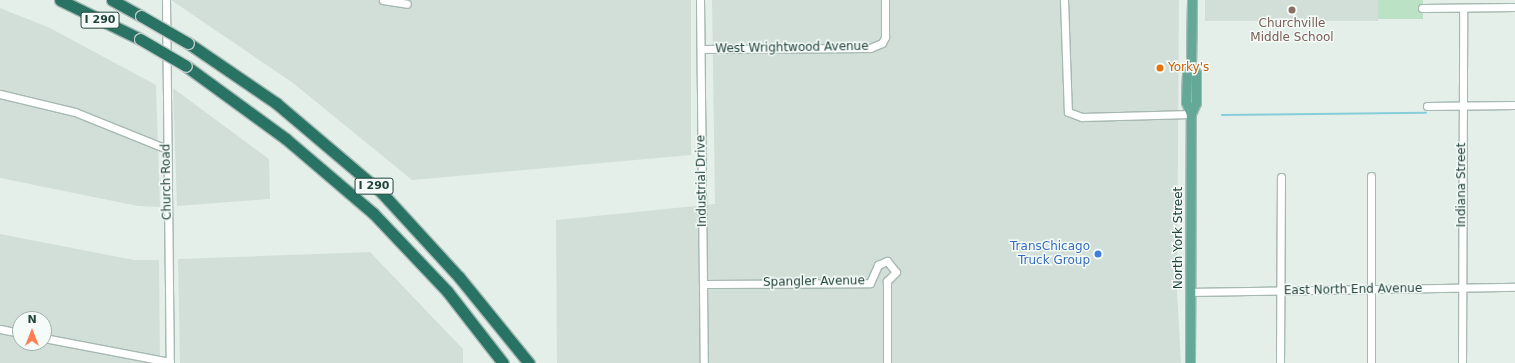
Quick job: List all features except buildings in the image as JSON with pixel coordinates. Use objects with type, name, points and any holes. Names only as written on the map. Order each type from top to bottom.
[{"type":"highway","name":"I 290","points":[[60,0],[140,39],[186,66],[286,139],[373,213],[447,291],[503,363]]},
{"type":"highway","name":"I 290","points":[[112,0],[188,44],[276,103],[382,193],[459,277],[529,363]]},
{"type":"main road","name":"North York Street","points":[[1190,363],[1191,114],[1186,102],[1187,73],[1191,65],[1192,0]]},
{"type":"street","name":"Church Road","points":[[166,0],[166,149],[170,362]]},
{"type":"street","points":[[383,0],[407,4]]},
{"type":"street","name":"Industrial Drive","points":[[700,0],[704,363]]},
{"type":"street","name":"West Wrightwood Avenue","points":[[701,49],[870,48],[882,43],[885,0]]},
{"type":"street","points":[[1064,0],[1068,112],[1082,117],[1191,114]]},
{"type":"street","points":[[1422,8],[1515,6]]},
{"type":"street","name":"Indiana Street","points":[[1462,363],[1461,288],[1463,8]]},
{"type":"street","points":[[0,94],[75,112],[166,149]]},
{"type":"street","points":[[1427,106],[1515,105]]},
{"type":"street","points":[[1371,176],[1371,363]]},
{"type":"street","points":[[1280,363],[1281,177]]},
{"type":"street","name":"Spangler Avenue","points":[[703,284],[870,283],[878,265],[887,261],[896,272],[887,281],[887,363]]},
{"type":"street","name":"East North End Avenue","points":[[1190,292],[1515,287]]},
{"type":"street","points":[[0,329],[12,331]]},
{"type":"street","points":[[52,340],[170,362]]},
{"type":"shaded area","points":[[171,0],[691,0],[691,155],[412,180],[293,83]]},
{"type":"shaded area","points":[[712,0],[1179,0],[1177,291],[1181,363],[557,363],[556,220],[715,204]]},
{"type":"shaded area","name":"Churchville Middle School","points":[[1205,0],[1378,0],[1378,21],[1205,21]]},
{"type":"shaded area","points":[[0,8],[50,28],[156,85],[160,207],[138,206],[0,178]]},
{"type":"shaded area","points":[[173,88],[269,159],[270,199],[177,206]]},
{"type":"shaded area","points":[[0,234],[134,260],[159,260],[160,363],[0,363]]},
{"type":"shaded area","points":[[370,252],[463,349],[463,363],[180,363],[178,259]]},
{"type":"green space","points":[[1378,0],[1423,0],[1423,19],[1378,19]]},
{"type":"waterway","points":[[1222,115],[1426,113]]},
{"type":"place","name":"Churchville Middle School","points":[[1292,10]]},
{"type":"place","name":"Yorky's","points":[[1160,68]]},
{"type":"place","name":"TransChicago Truck Group","points":[[1098,254]]}]
